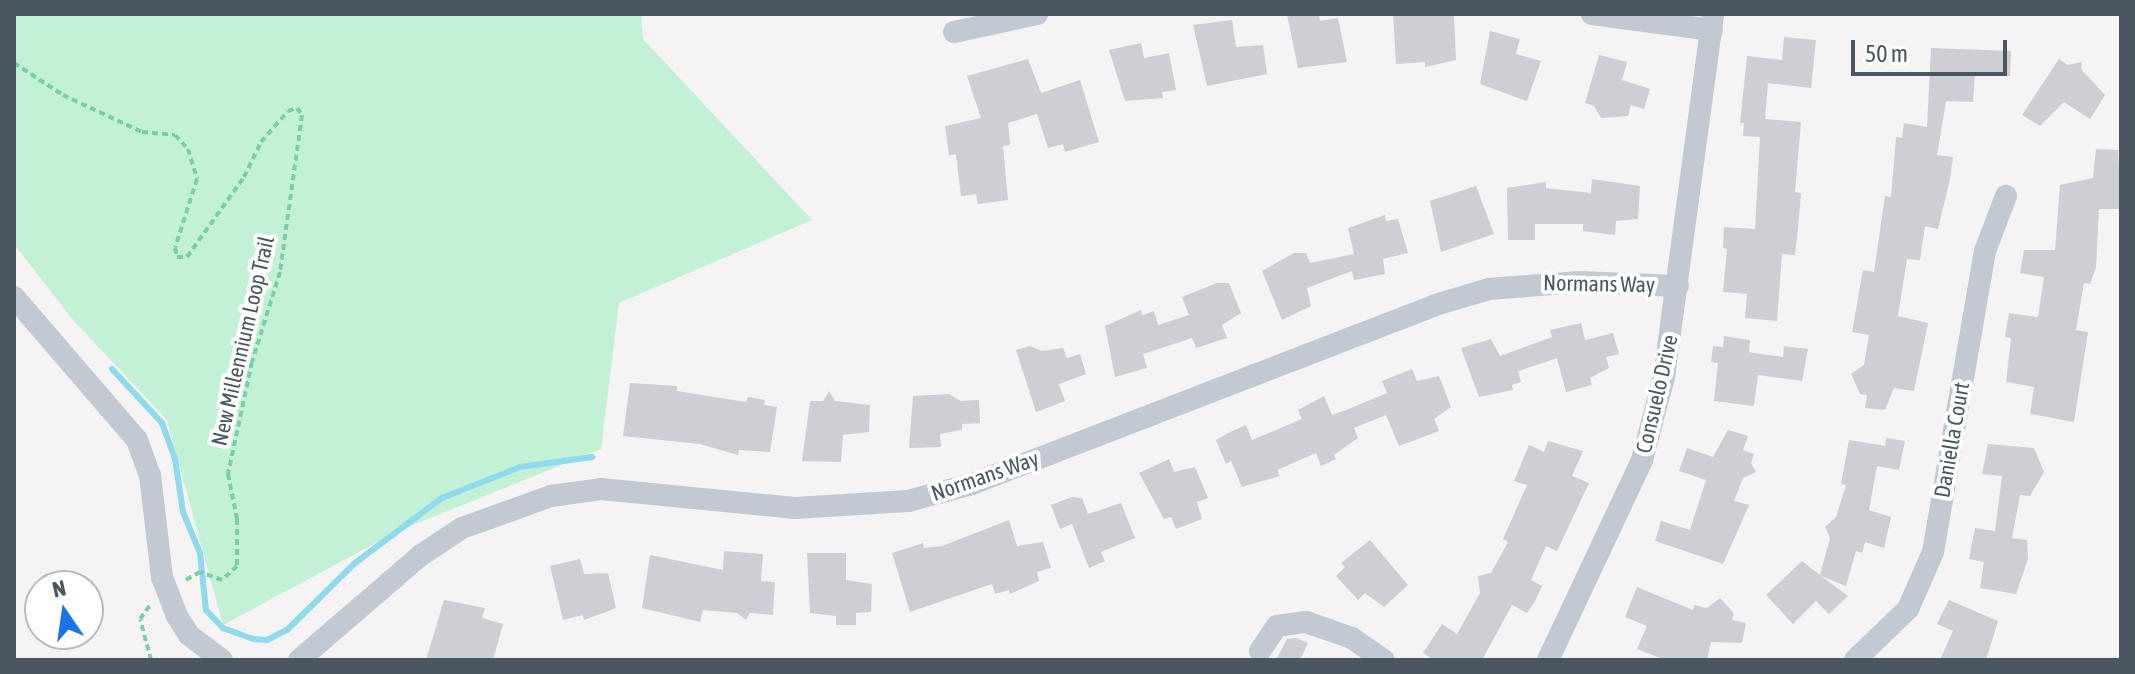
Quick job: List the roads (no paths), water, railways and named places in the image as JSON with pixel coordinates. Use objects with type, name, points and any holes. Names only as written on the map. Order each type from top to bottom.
[{"type":"street","points":[[954,32],[1037,14]]},
{"type":"street","points":[[1592,14],[1712,22]]},
{"type":"street","name":"Consuelo Drive","points":[[1556,658],[1642,460],[1664,377],[1712,22]]},
{"type":"street","name":"Daniella Court","points":[[1855,660],[1908,609],[1933,552],[1985,251],[2006,196]]},
{"type":"street","name":"Normans Way","points":[[307,655],[421,555],[462,528],[551,496],[601,489],[795,508],[908,501],[972,484],[1435,305],[1489,289],[1580,282],[1678,286]]},
{"type":"street","points":[[14,297],[137,440],[150,475],[162,577],[177,616],[189,635],[222,660]]},
{"type":"street","points":[[1260,651],[1277,626],[1306,622],[1352,638],[1384,660]]},
{"type":"waterway","points":[[112,369],[162,423],[175,459],[183,512],[200,553],[206,610],[223,628],[254,639],[267,640],[287,630],[355,563],[442,498],[520,467],[592,457]]}]
